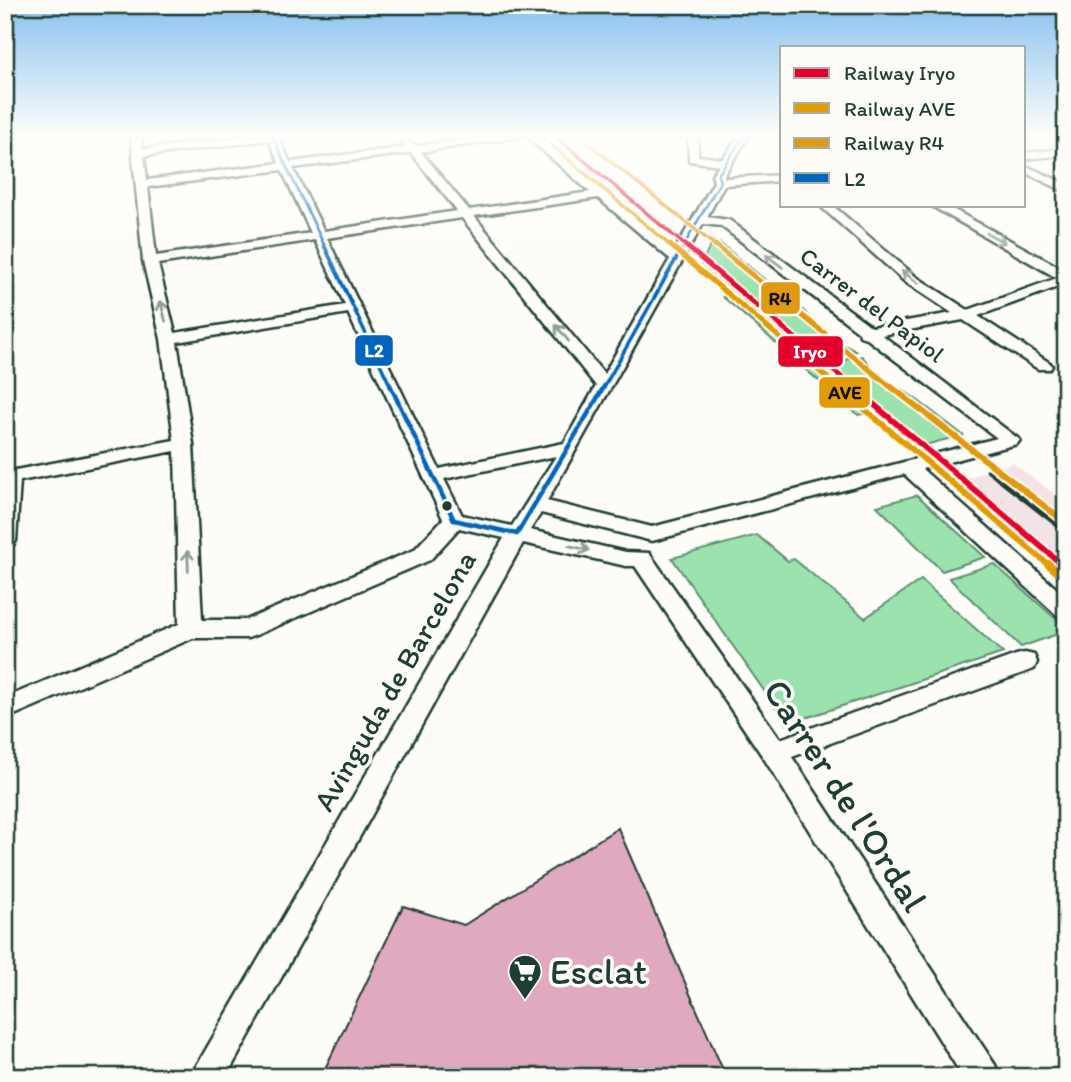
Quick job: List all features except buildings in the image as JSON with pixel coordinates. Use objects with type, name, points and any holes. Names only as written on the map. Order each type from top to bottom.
[{"type":"street","points":[[142,186],[150,261],[170,339],[184,444],[191,629]]},
{"type":"street","points":[[296,186],[454,520]]},
{"type":"street","points":[[443,186],[605,386]]},
{"type":"street","points":[[589,186],[677,258]]},
{"type":"street","name":"Avinguda de Barcelona","points":[[207,1077],[517,534],[571,447],[717,186]]},
{"type":"street","points":[[150,261],[598,194]]},
{"type":"street","points":[[826,206],[910,279],[1044,366]]},
{"type":"street","points":[[938,206],[1066,278]]},
{"type":"street","name":"Carrer del Papiol","points":[[698,219],[725,223],[866,333],[1011,440],[910,469]]},
{"type":"street","points":[[866,333],[967,315],[1066,278]]},
{"type":"street","points":[[170,339],[353,307]]},
{"type":"street","points":[[5,541],[8,477],[184,444]]},
{"type":"street","points":[[433,477],[571,447]]},
{"type":"street","points":[[454,520],[626,559],[647,546],[910,469],[1066,610]]},
{"type":"street","points":[[536,505],[647,546]]},
{"type":"street","points":[[5,709],[191,629],[248,629],[422,555],[454,520]]},
{"type":"street","name":"Carrer de l'Ordal","points":[[647,546],[774,752],[983,1077]]},
{"type":"street","points":[[774,752],[1025,662]]},
{"type":"shaded area","points":[[1013,463],[1066,503],[1066,581],[950,483]]},
{"type":"green space","points":[[713,241],[721,244],[805,312],[824,334],[856,351],[799,363],[723,297],[731,295],[699,268]]},
{"type":"green space","points":[[862,356],[875,372],[963,435],[910,449],[867,413],[858,415],[805,369]]},
{"type":"green space","points":[[917,495],[985,557],[942,571],[877,506]]},
{"type":"green space","points":[[757,535],[788,561],[794,559],[865,618],[921,580],[1003,653],[787,724],[672,558]]},
{"type":"green space","points":[[994,564],[1066,628],[1066,631],[1021,647],[949,578]]},
{"type":"railway","points":[[988,471],[1066,532]]},
{"type":"rail line","name":"AVE","points":[[601,186],[1060,574]]},
{"type":"rail line","name":"Iryo","points":[[615,186],[1066,567]]},
{"type":"rail line","name":"R4","points":[[642,186],[927,416],[1066,523]]},
{"type":"transit line","name":"L2","points":[[296,186],[454,520],[517,534],[561,464],[717,186]]},
{"type":"place","name":"Esclat","points":[[525,1001]]}]
